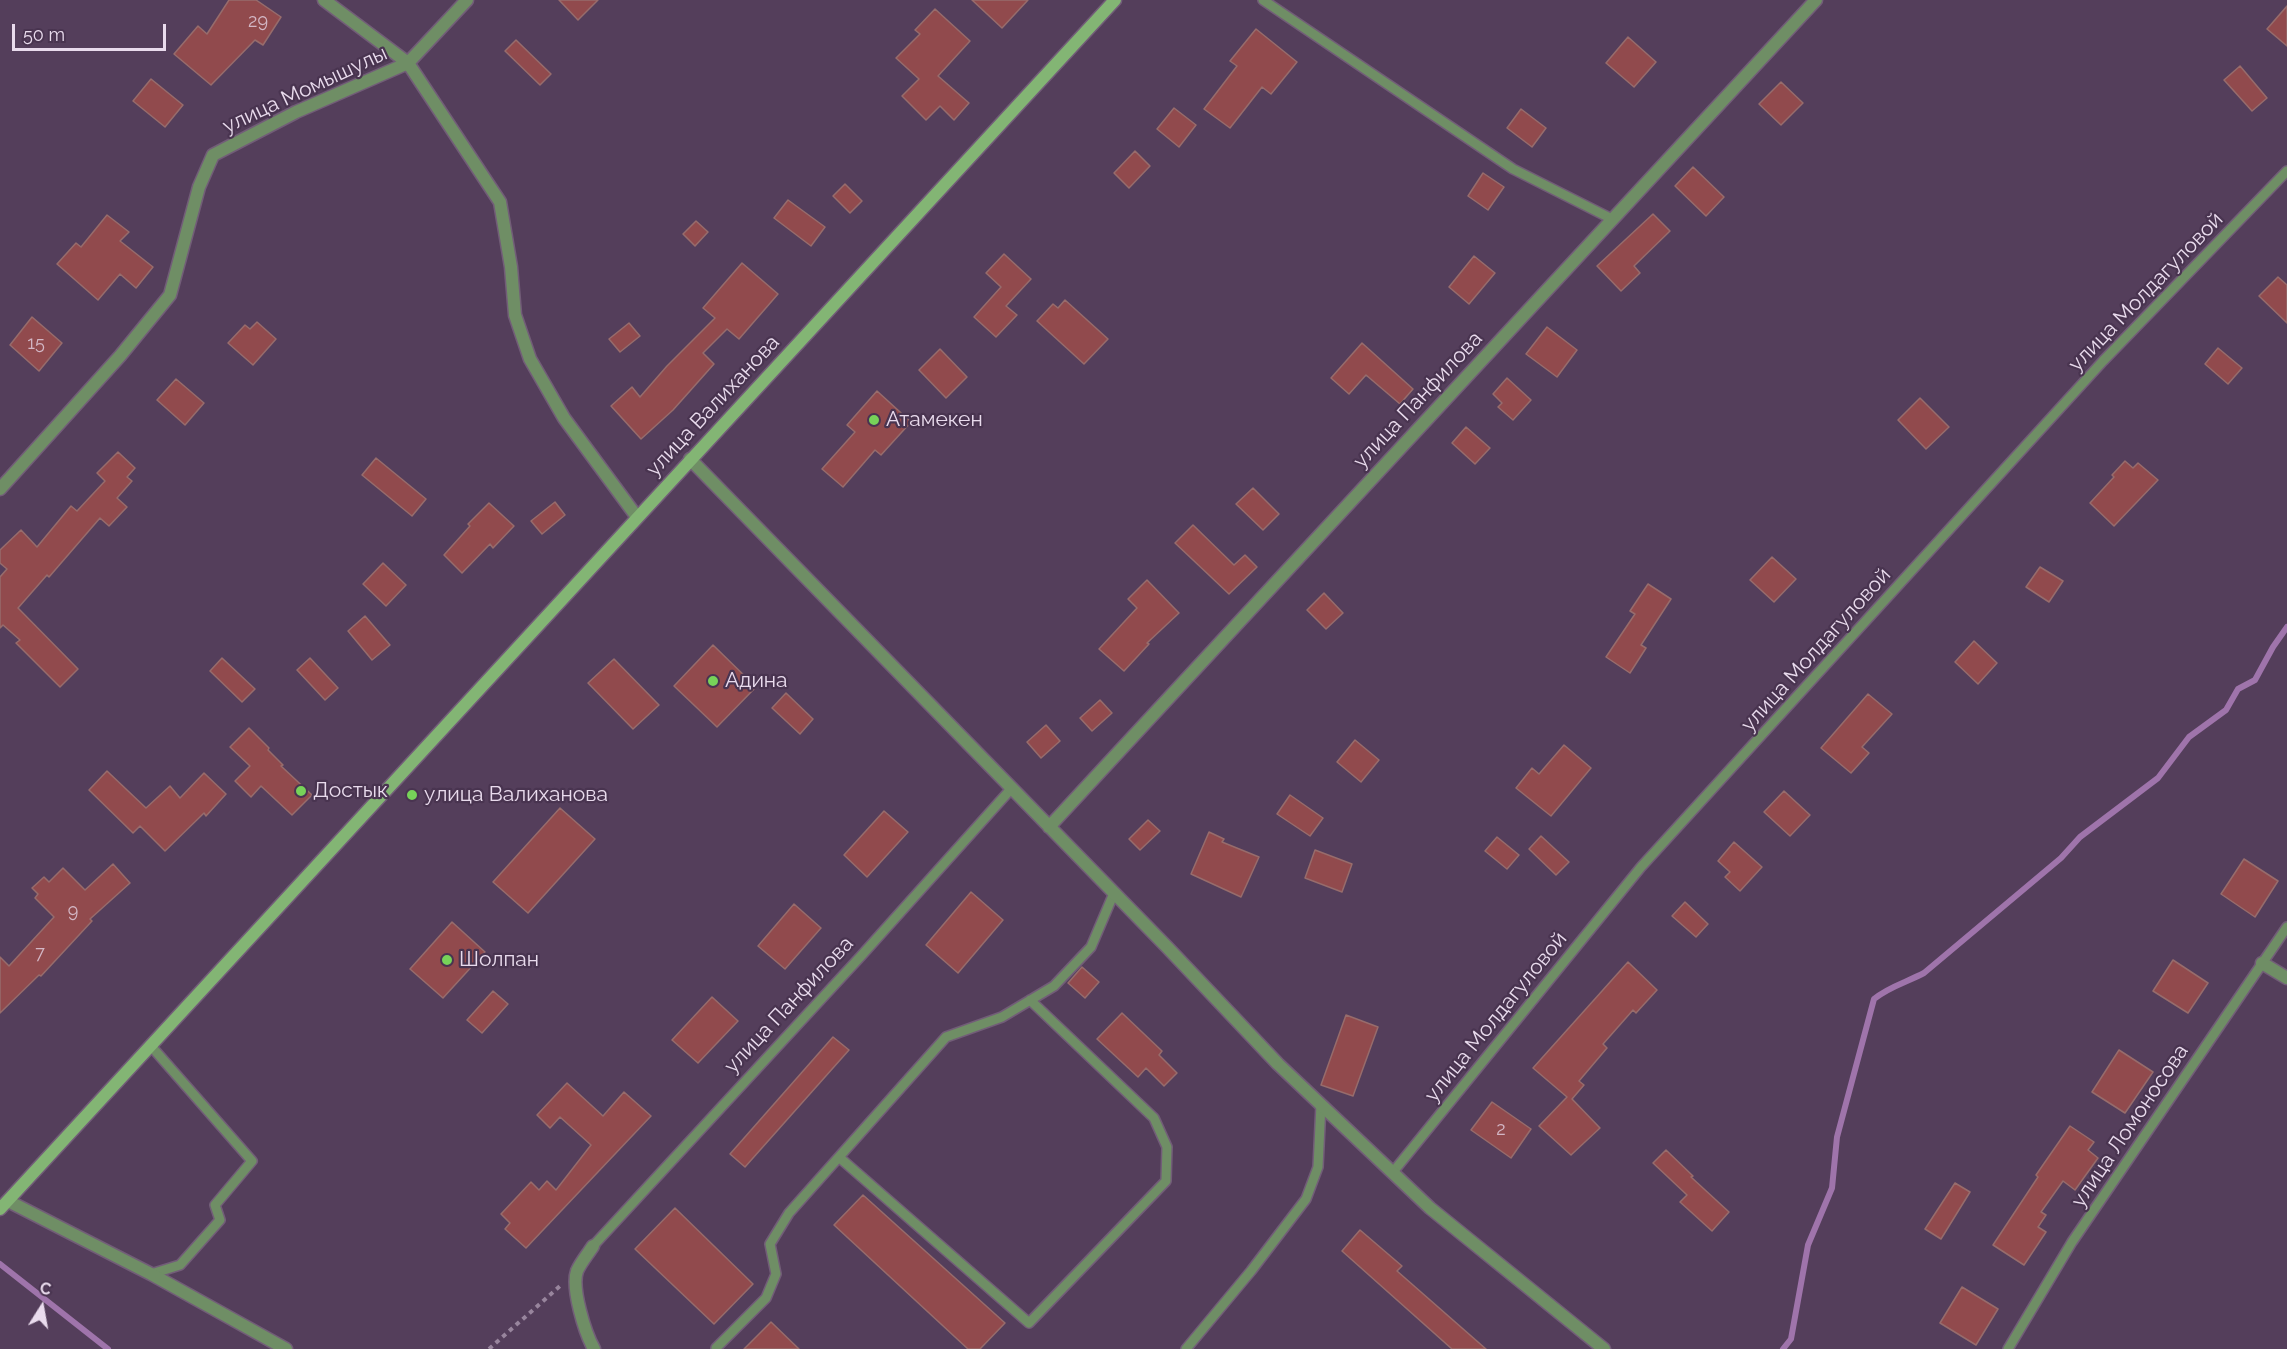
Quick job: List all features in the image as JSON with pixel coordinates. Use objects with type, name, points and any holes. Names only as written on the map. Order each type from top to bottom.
[{"type":"main road","name":"улица Валиханова","points":[[4,1205],[1115,0]]},
{"type":"street","points":[[324,0],[408,63],[500,202],[511,267],[515,315],[530,359],[564,418],[637,517]]},
{"type":"street","name":"улица Момышулы","points":[[0,489],[120,356],[170,295],[199,188],[213,155],[296,112],[408,63],[467,0]]},
{"type":"street","name":"улица Панфилова","points":[[1049,827],[1815,0]]},
{"type":"street","points":[[690,459],[1278,1064],[1430,1208],[1604,1349]]},
{"type":"street","points":[[2262,963],[2287,978]]},
{"type":"street","points":[[4,1205],[151,1274],[286,1349]]},
{"type":"street","points":[[593,1246],[577,1272],[578,1302],[588,1338],[594,1349]]},
{"type":"lane","points":[[1263,0],[1513,169],[1612,219]]},
{"type":"lane","name":"улица Молдагуловой","points":[[1393,1172],[1641,867],[2103,361],[2287,171]]},
{"type":"lane","name":"улица Панфилова","points":[[593,1246],[853,965],[1011,789]]},
{"type":"lane","points":[[716,1348],[766,1298],[776,1274],[770,1244],[789,1213],[946,1037],[1002,1017],[1054,986],[1091,947],[1114,893]]},
{"type":"lane","name":"улица Ломоносова","points":[[2008,1349],[2072,1242],[2287,927]]},
{"type":"lane","points":[[840,1158],[1029,1323],[1166,1181],[1167,1147],[1154,1118],[1030,1000]]},
{"type":"lane","points":[[151,1046],[252,1161],[215,1204],[220,1220],[204,1238],[180,1264],[151,1274]]},
{"type":"lane","points":[[1186,1349],[1251,1271],[1306,1198],[1318,1167],[1321,1104]]},
{"type":"path","points":[[489,1349],[577,1272]]},
{"type":"building","points":[[229,0],[256,0],[281,17],[263,45],[255,40],[211,85],[174,54],[198,26],[207,34]]},
{"type":"building","points":[[559,0],[598,0],[578,20]]},
{"type":"building","points":[[972,0],[1028,0],[1002,28]]},
{"type":"building","points":[[2287,6],[2287,46],[2267,29]]},
{"type":"building","points":[[935,9],[970,41],[938,76],[969,103],[954,120],[940,106],[926,120],[902,96],[919,79],[896,58],[920,34],[915,30]]},
{"type":"building","points":[[1256,29],[1297,62],[1271,94],[1262,87],[1230,128],[1204,109],[1237,66],[1230,61]]},
{"type":"building","points":[[1628,37],[1656,62],[1634,87],[1606,63]]},
{"type":"building","points":[[516,40],[551,74],[540,85],[505,51]]},
{"type":"building","points":[[2240,66],[2267,98],[2252,111],[2224,80]]},
{"type":"building","points":[[151,79],[183,105],[165,127],[133,101]]},
{"type":"building","points":[[1781,82],[1803,103],[1781,125],[1759,104]]},
{"type":"building","points":[[1174,108],[1196,125],[1179,147],[1157,129]]},
{"type":"building","points":[[1521,109],[1546,128],[1532,147],[1507,128]]},
{"type":"building","points":[[1135,151],[1150,166],[1129,188],[1114,173]]},
{"type":"building","points":[[1693,167],[1724,197],[1706,216],[1675,186]]},
{"type":"building","points":[[1483,173],[1504,187],[1488,210],[1468,196]]},
{"type":"building","points":[[845,184],[862,201],[850,213],[833,196]]},
{"type":"building","points":[[788,200],[825,227],[811,246],[774,218]]},
{"type":"building","points":[[1653,214],[1670,231],[1634,266],[1640,273],[1621,291],[1597,266]]},
{"type":"building","points":[[107,215],[129,232],[120,241],[153,267],[136,288],[120,274],[98,300],[57,264],[76,243],[81,247]]},
{"type":"building","points":[[696,221],[708,232],[695,246],[683,234]]},
{"type":"building","points":[[1004,254],[1031,279],[1006,306],[1017,315],[996,337],[974,317],[1001,287],[986,273]]},
{"type":"building","points":[[1474,256],[1495,273],[1469,304],[1449,287]]},
{"type":"building","points":[[742,263],[778,294],[739,339],[727,329],[703,353],[714,364],[673,410],[641,439],[611,406],[632,387],[640,397],[715,318],[703,308]]},
{"type":"building","points":[[2278,277],[2287,285],[2287,323],[2259,296]]},
{"type":"building","points":[[1065,300],[1108,339],[1084,364],[1037,321],[1053,304],[1058,308]]},
{"type":"building","points":[[32,317],[62,343],[39,371],[10,345]]},
{"type":"building","points":[[257,322],[276,339],[253,365],[228,343],[245,325],[250,329]]},
{"type":"building","points":[[629,323],[640,336],[620,352],[609,339]]},
{"type":"building","points":[[1547,327],[1577,350],[1557,377],[1526,354]]},
{"type":"building","points":[[1362,343],[1413,389],[1400,404],[1366,375],[1349,394],[1331,378]]},
{"type":"building","points":[[2218,348],[2242,368],[2228,384],[2205,364]]},
{"type":"building","points":[[940,349],[967,377],[946,398],[919,370]]},
{"type":"building","points":[[1507,378],[1531,400],[1513,420],[1498,407],[1502,403],[1493,394]]},
{"type":"building","points":[[176,379],[204,403],[185,425],[157,400]]},
{"type":"building","points":[[877,391],[911,422],[881,455],[875,450],[843,487],[822,469],[855,432],[847,425]]},
{"type":"building","points":[[1920,398],[1949,427],[1926,449],[1898,420]]},
{"type":"building","points":[[1466,427],[1490,448],[1475,464],[1452,443]]},
{"type":"building","points":[[118,452],[135,468],[127,477],[132,481],[117,498],[127,507],[109,526],[100,518],[49,577],[47,575],[18,608],[78,669],[60,687],[16,643],[20,640],[3,625],[0,628],[0,577],[7,569],[0,563],[0,550],[21,530],[37,547],[71,506],[77,511],[105,481],[97,473]]},
{"type":"building","points":[[376,458],[426,499],[412,516],[362,475]]},
{"type":"building","points":[[2125,461],[2133,468],[2138,463],[2158,480],[2114,526],[2090,503]]},
{"type":"building","points":[[1253,488],[1279,514],[1263,530],[1236,504]]},
{"type":"building","points":[[555,502],[565,515],[542,534],[531,521]]},
{"type":"building","points":[[489,503],[514,526],[493,548],[490,544],[462,573],[444,555],[470,526],[468,524]]},
{"type":"building","points":[[1193,525],[1234,565],[1245,555],[1257,567],[1229,594],[1175,543]]},
{"type":"building","points":[[1772,557],[1796,579],[1774,602],[1750,580]]},
{"type":"building","points":[[383,563],[406,585],[386,606],[363,584]]},
{"type":"building","points":[[2040,567],[2063,581],[2049,602],[2026,587]]},
{"type":"building","points":[[1147,580],[1179,613],[1147,643],[1149,644],[1124,671],[1099,649],[1137,608],[1128,599]]},
{"type":"building","points":[[1648,584],[1671,599],[1641,645],[1646,648],[1630,673],[1606,657],[1635,614],[1630,611]]},
{"type":"building","points":[[1324,593],[1343,613],[1326,629],[1307,610]]},
{"type":"building","points":[[365,616],[390,645],[372,660],[348,631]]},
{"type":"building","points":[[1974,641],[1997,663],[1978,684],[1955,662]]},
{"type":"building","points":[[713,645],[756,687],[717,727],[674,686]]},
{"type":"building","points":[[222,658],[255,689],[242,702],[210,671]]},
{"type":"building","points":[[310,658],[338,688],[325,700],[297,670]]},
{"type":"building","points":[[614,659],[659,705],[633,729],[588,683]]},
{"type":"building","points":[[786,693],[813,719],[800,734],[772,708]]},
{"type":"building","points":[[1868,694],[1892,714],[1862,747],[1869,753],[1851,773],[1821,748]]},
{"type":"building","points":[[1100,700],[1112,713],[1092,731],[1080,718]]},
{"type":"building","points":[[1046,725],[1060,741],[1041,758],[1027,742]]},
{"type":"building","points":[[249,728],[269,748],[268,750],[283,765],[281,766],[312,795],[292,815],[261,786],[251,797],[235,781],[250,766],[230,747]]},
{"type":"building","points":[[1355,740],[1379,760],[1361,782],[1337,762]]},
{"type":"building","points":[[1564,745],[1591,768],[1551,816],[1516,788],[1532,768],[1539,774]]},
{"type":"building","points":[[107,771],[146,808],[170,786],[180,798],[204,773],[226,794],[206,816],[204,813],[165,851],[140,826],[133,833],[89,790]]},
{"type":"building","points":[[1784,791],[1810,815],[1790,836],[1764,812]]},
{"type":"building","points":[[1290,795],[1323,818],[1310,836],[1277,814]]},
{"type":"building","points":[[560,808],[595,839],[528,913],[493,882]]},
{"type":"building","points":[[884,811],[908,832],[867,877],[844,855]]},
{"type":"building","points":[[1148,820],[1160,831],[1140,850],[1129,839]]},
{"type":"building","points":[[1209,832],[1224,839],[1222,842],[1259,857],[1241,897],[1191,874]]},
{"type":"building","points":[[1541,836],[1569,862],[1556,875],[1529,849]]},
{"type":"building","points":[[1497,837],[1519,855],[1507,869],[1485,851]]},
{"type":"building","points":[[1734,842],[1762,867],[1740,891],[1725,877],[1730,872],[1718,861]]},
{"type":"building","points":[[1315,850],[1352,864],[1342,892],[1305,878]]},
{"type":"building","points":[[2244,859],[2278,881],[2255,917],[2221,894]]},
{"type":"building","points":[[113,864],[130,883],[90,919],[92,921],[41,976],[39,975],[0,1013],[0,957],[9,966],[54,917],[35,898],[38,894],[32,888],[44,877],[49,882],[63,868],[85,890]]},
{"type":"building","points":[[971,892],[1003,920],[958,973],[926,945]]},
{"type":"building","points":[[1685,902],[1708,924],[1696,937],[1672,916]]},
{"type":"building","points":[[794,904],[821,928],[785,969],[758,946]]},
{"type":"building","name":"Шолпан","points":[[452,922],[485,952],[443,998],[410,969]]},
{"type":"building","points":[[2173,960],[2208,983],[2188,1013],[2153,991]]},
{"type":"building","points":[[1628,962],[1657,990],[1636,1013],[1633,1010],[1603,1044],[1607,1048],[1579,1081],[1584,1085],[1572,1099],[1600,1128],[1571,1155],[1539,1126],[1567,1097],[1533,1068]]},
{"type":"building","points":[[1082,967],[1099,982],[1085,998],[1068,983]]},
{"type":"building","points":[[493,991],[508,1004],[482,1033],[467,1020]]},
{"type":"building","points":[[712,997],[738,1021],[698,1063],[672,1040]]},
{"type":"building","points":[[1122,1013],[1162,1051],[1159,1055],[1177,1073],[1164,1086],[1146,1068],[1138,1077],[1097,1039]]},
{"type":"building","points":[[1346,1015],[1378,1027],[1353,1096],[1321,1085]]},
{"type":"building","points":[[833,1037],[849,1050],[745,1167],[730,1154]]},
{"type":"building","points":[[2119,1050],[2153,1072],[2125,1113],[2092,1092]]},
{"type":"building","points":[[567,1083],[603,1116],[624,1092],[651,1116],[526,1248],[505,1229],[510,1223],[501,1214],[531,1182],[539,1190],[547,1181],[556,1190],[591,1145],[560,1117],[550,1128],[537,1115]]},
{"type":"building","points":[[1492,1102],[1531,1129],[1511,1158],[1471,1130]]},
{"type":"building","points":[[2070,1126],[2094,1142],[2088,1150],[2098,1158],[2075,1190],[2063,1181],[2041,1212],[2046,1215],[2038,1227],[2046,1232],[2024,1265],[1993,1245],[2038,1177],[2036,1175]]},
{"type":"building","points":[[1666,1150],[1729,1212],[1712,1231],[1680,1202],[1687,1195],[1653,1163]]},
{"type":"building","points":[[1955,1183],[1970,1192],[1941,1239],[1925,1229]]},
{"type":"building","points":[[863,1195],[1005,1323],[980,1349],[968,1349],[834,1225]]},
{"type":"building","points":[[675,1208],[753,1284],[714,1324],[635,1249]]},
{"type":"building","points":[[1360,1230],[1402,1266],[1397,1271],[1486,1349],[1452,1349],[1342,1251]]},
{"type":"building","points":[[1962,1287],[1998,1309],[1976,1345],[1940,1323]]},
{"type":"building","points":[[771,1322],[799,1349],[744,1349]]},
{"type":"waterway","points":[[1783,1349],[1791,1339],[1808,1245],[1832,1188],[1837,1137],[1874,999],[1891,988],[1924,973],[2061,858],[2080,837],[2158,778],[2189,737],[2226,710],[2238,689],[2255,680],[2287,627]]},
{"type":"waterway","points":[[0,1264],[108,1349]]},
{"type":"place","name":"Атамекен","points":[[874,420]]},
{"type":"place","name":"Адина","points":[[713,681]]},
{"type":"place","name":"Достык","points":[[301,791]]},
{"type":"place","name":"улица Валиханова","points":[[412,795]]},
{"type":"place","name":"Шолпан","points":[[447,960]]}]
